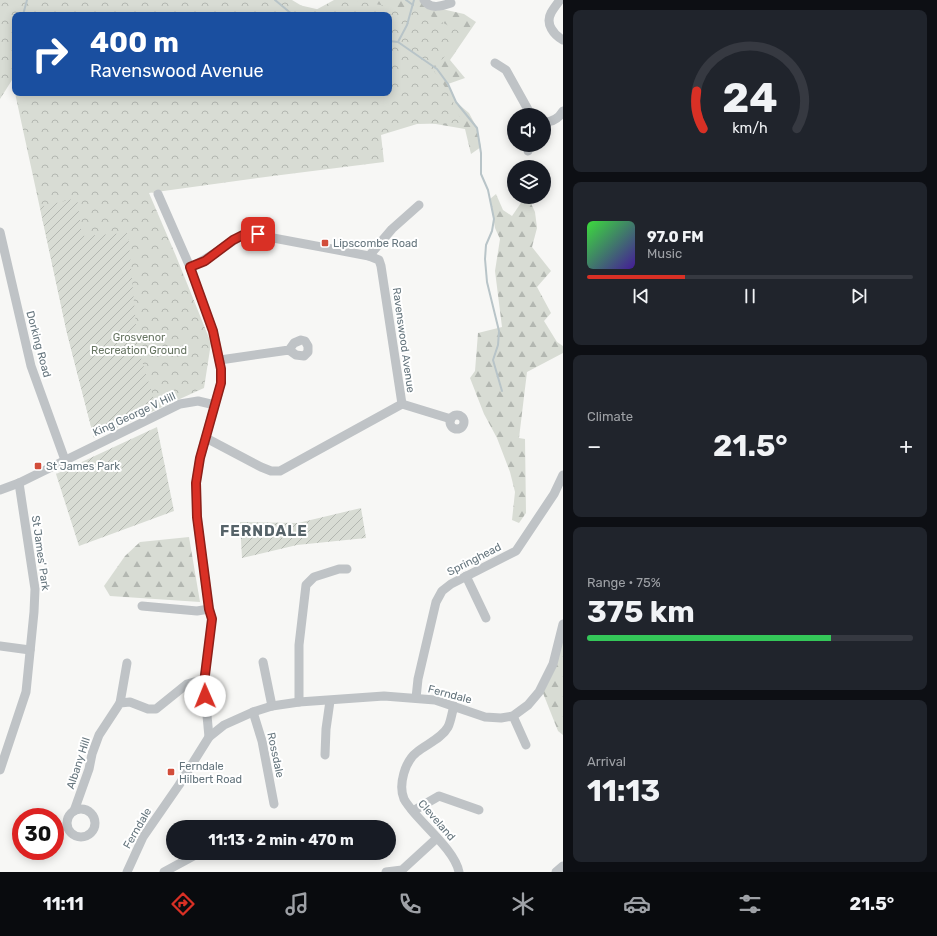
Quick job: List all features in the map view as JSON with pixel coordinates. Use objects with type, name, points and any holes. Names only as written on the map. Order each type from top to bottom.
[{"type":"street","points":[[424,0],[428,5],[442,7],[451,2]]},
{"type":"street","points":[[560,0],[550,15],[549,24],[555,35],[563,40]]},
{"type":"street","points":[[495,63],[506,70],[527,108]]},
{"type":"street","points":[[551,121],[561,115],[563,111]]},
{"type":"street","points":[[158,194],[190,267],[213,331],[220,360],[221,383],[200,458],[196,483],[197,517],[209,609],[212,619],[204,683],[209,737]]},
{"type":"street","points":[[190,267],[205,261],[233,240],[247,233],[369,256],[392,229],[419,205]]},
{"type":"street","name":"Dorking Road","points":[[0,232],[31,366],[65,460]]},
{"type":"street","name":"Ravenswood Avenue","points":[[206,438],[261,467],[271,471],[280,471],[402,404],[381,266],[379,260],[369,256]]},
{"type":"street","points":[[220,360],[289,350]]},
{"type":"street","name":"King George V Hill","points":[[0,490],[18,483],[180,404],[198,400],[215,405]]},
{"type":"street","points":[[402,404],[450,419]]},
{"type":"street","name":"Springhead","points":[[416,698],[418,680],[436,602],[442,591],[451,584],[516,551],[554,494],[563,475]]},
{"type":"street","name":"St James' Park","points":[[0,770],[26,692],[34,612],[35,589],[18,483]]},
{"type":"street","points":[[299,702],[299,645],[306,585],[314,577],[339,569],[347,569]]},
{"type":"street","points":[[466,576],[486,618]]},
{"type":"street","points":[[142,606],[197,611],[209,609]]},
{"type":"street","points":[[526,745],[513,716],[528,705],[539,692],[553,664],[563,624]]},
{"type":"street","points":[[0,646],[30,650]]},
{"type":"street","points":[[263,662],[272,706]]},
{"type":"street","name":"Albany Hill","points":[[74,811],[89,770],[92,754],[99,736],[120,703],[127,663]]},
{"type":"street","points":[[120,703],[130,702],[148,709],[156,709],[186,684],[194,682],[204,683]]},
{"type":"street","name":"Ferndale","points":[[127,872],[143,837],[179,785],[209,737],[224,725],[253,712],[272,706],[299,702],[384,696],[435,700],[485,717],[501,718],[513,716]]},
{"type":"street","points":[[325,754],[326,729],[330,701]]},
{"type":"street","name":"Cleveland","points":[[454,706],[448,727],[440,736],[415,753],[402,774],[402,788],[404,799],[450,853],[458,864],[459,872]]},
{"type":"street","name":"Rossdale","points":[[253,712],[262,742],[274,804]]},
{"type":"street","points":[[413,811],[439,796],[479,810]]},
{"type":"street","points":[[386,872],[402,870],[437,838]]},
{"type":"street","points":[[164,872],[186,860]]},
{"type":"street","points":[[556,872],[563,866]]},
{"type":"green space","name":"Grosvenor Recreation Ground","points":[[0,0],[292,0],[312,12],[12,12],[12,80],[0,99]]},
{"type":"green space","points":[[186,0],[299,5],[325,11],[344,0],[429,0],[433,7],[464,14],[476,22],[450,60],[465,78],[448,84],[456,102],[469,113],[477,128],[481,147],[471,154],[465,129],[395,117],[390,96],[392,96],[392,12],[187,12]]},
{"type":"green space","name":"Grosvenor Recreation Ground","points":[[334,0],[351,0],[423,12],[464,34],[433,70],[450,95],[462,123],[417,124],[381,135],[384,162],[149,193],[211,343],[204,388],[94,438],[67,333],[16,96],[392,96],[392,12],[312,12]]},
{"type":"green space","points":[[496,194],[503,210],[512,216],[520,204],[531,204],[535,212],[537,228],[532,247],[551,271],[537,287],[551,313],[544,321],[557,342],[563,346],[563,353],[527,372],[519,438],[525,439],[526,513],[519,523],[512,520],[515,492],[510,472],[497,438],[484,414],[470,378],[475,371],[478,333],[502,327],[495,271],[500,239],[495,228],[490,199]]},
{"type":"green space","points":[[77,198],[82,236],[128,233],[138,348],[157,409],[94,438],[67,333],[40,207]]},
{"type":"green space","points":[[157,427],[174,511],[79,546],[56,474]]},
{"type":"green space","points":[[361,508],[366,538],[297,545],[242,558],[240,522],[298,523]]},
{"type":"green space","points":[[189,537],[200,602],[110,596],[104,586],[125,556],[140,542]]},
{"type":"green space","points":[[563,634],[563,735],[558,731],[543,693]]},
{"type":"waterway","points":[[24,12],[27,0]]},
{"type":"waterway","points":[[275,0],[289,12]]},
{"type":"waterway","points":[[406,0],[413,5]]},
{"type":"waterway","points":[[398,42],[407,25],[414,0]]},
{"type":"waterway","points":[[392,41],[398,42],[437,69],[448,84],[456,102],[477,128],[481,153],[481,174],[488,190],[494,219],[492,231],[486,245],[485,259],[487,282],[499,331],[498,345],[493,360],[502,391]]},
{"type":"place","name":"Lipscombe Road","points":[[325,243]]},
{"type":"place","name":"St James Park","points":[[38,466]]},
{"type":"place","name":"Ferndale Hilbert Road","points":[[171,772]]},
{"type":"district","name":"FERNDALE","points":[[264,531]]},
{"type":"route","points":[[205,696],[204,683],[212,619],[209,609],[209,599],[197,517],[196,483],[200,458],[221,383],[221,369],[213,331],[190,267],[205,261],[233,240],[247,233],[258,234]]}]
